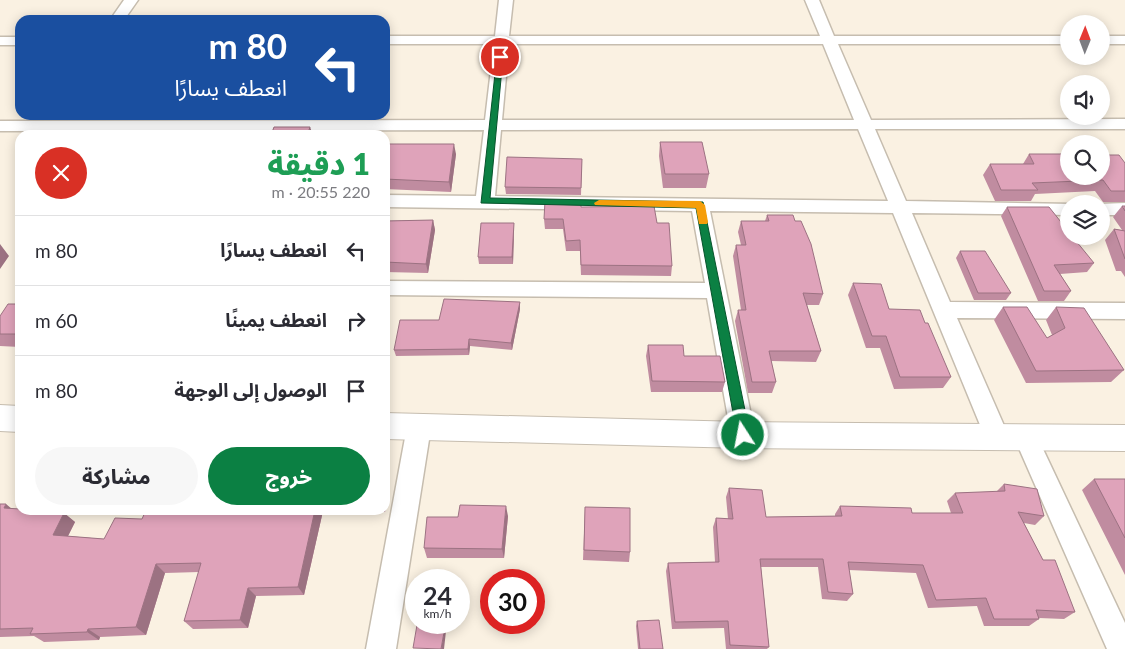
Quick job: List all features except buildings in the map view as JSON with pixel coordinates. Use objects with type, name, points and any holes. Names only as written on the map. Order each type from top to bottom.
[{"type":"street","points":[[120,15],[131,0]]},
{"type":"street","points":[[485,201],[506,0]]},
{"type":"street","points":[[812,0],[944,310],[1122,649]]},
{"type":"street","points":[[390,40],[1060,40]]},
{"type":"street","points":[[1110,40],[1125,40]]},
{"type":"street","points":[[0,41],[15,41]]},
{"type":"street","points":[[0,126],[45,120],[122,130],[267,130],[492,125],[866,126],[1125,124]]},
{"type":"street","points":[[390,201],[1060,209]]},
{"type":"street","points":[[700,205],[743,435]]},
{"type":"street","points":[[1110,209],[1125,209]]},
{"type":"street","points":[[390,288],[716,291]]},
{"type":"street","points":[[944,310],[1125,311]]},
{"type":"street","points":[[0,418],[15,419]]},
{"type":"street","points":[[390,426],[743,435],[1125,438]]},
{"type":"street","points":[[381,649],[420,427]]},
{"type":"slow traffic","points":[[599,203],[700,205],[703,222]]},
{"type":"route","points":[[500,57],[485,201],[700,205],[743,435]]}]
